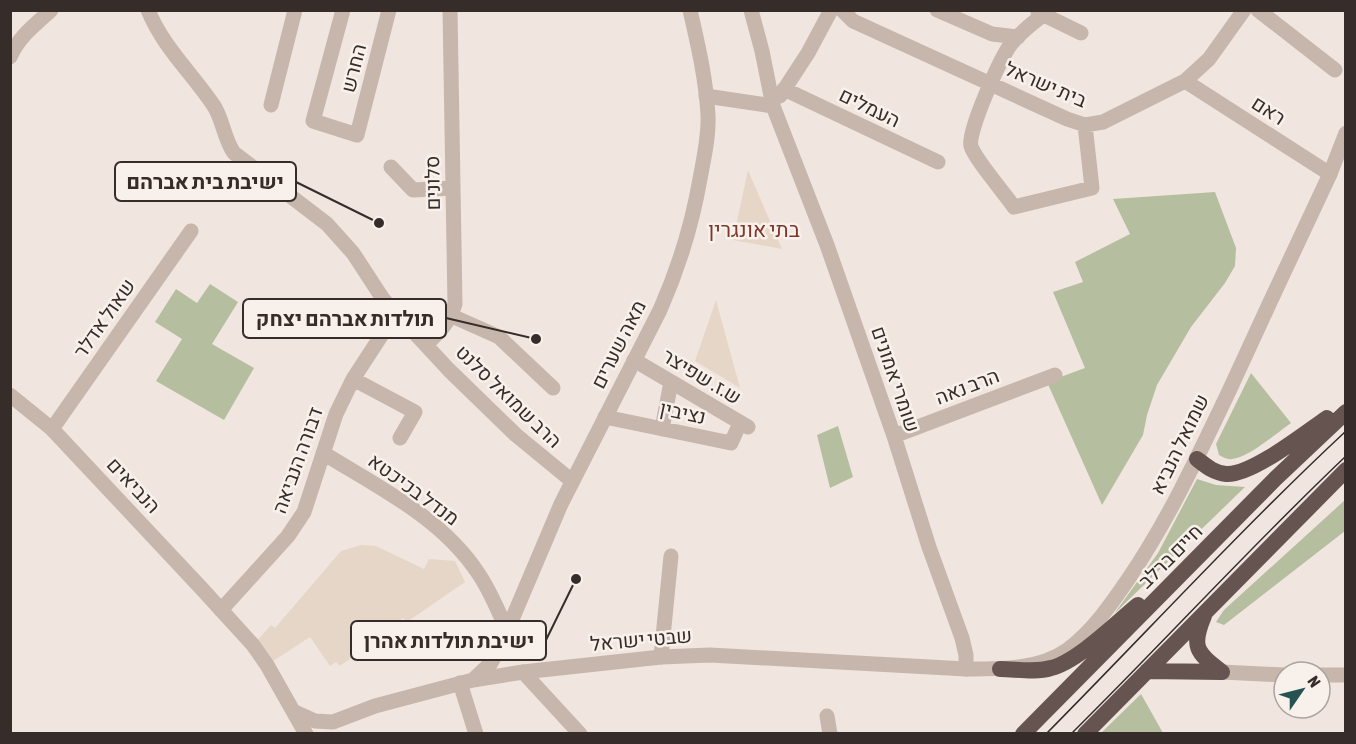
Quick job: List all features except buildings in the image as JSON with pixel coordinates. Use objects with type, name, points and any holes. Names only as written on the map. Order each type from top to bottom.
[{"type":"highway","points":[[1197,459],[1211,470],[1224,474],[1236,474],[1246,470],[1346,405]]},
{"type":"highway","name":"חיים ברלב","points":[[1024,732],[1346,412]]},
{"type":"highway","points":[[1085,734],[1346,470]]},
{"type":"highway","points":[[1000,669],[1044,670],[1054,668],[1071,659],[1199,556]]},
{"type":"highway","points":[[1207,610],[1197,633],[1197,643],[1207,660],[1222,672]]},
{"type":"highway","points":[[1147,671],[1222,672]]},
{"type":"street","points":[[10,57],[15,45],[51,10]]},
{"type":"street","name":"הרב שמואל סלנט","points":[[148,10],[162,38],[215,108],[229,146],[234,153],[327,224],[352,253],[383,298],[486,408],[572,481]]},
{"type":"street","points":[[272,105],[296,10]]},
{"type":"street","name":"החרש","points":[[343,10],[312,121],[357,135],[389,10]]},
{"type":"street","name":"סלונים","points":[[450,10],[455,304],[452,316]]},
{"type":"street","name":"מאה שערים","points":[[467,682],[491,663],[505,637],[572,481],[672,283],[687,242],[707,143],[706,96],[690,10]]},
{"type":"street","name":"שומרי אמונים","points":[[751,10],[773,106],[827,245],[894,435],[929,547],[962,638],[966,654],[966,669]]},
{"type":"street","points":[[706,96],[773,106],[808,54],[831,10]]},
{"type":"street","name":"בית ישראל","points":[[842,10],[853,21],[1067,119],[1085,125],[1103,122],[1185,81],[1209,59],[1244,10]]},
{"type":"street","points":[[937,10],[992,34],[1018,37]]},
{"type":"street","points":[[1258,10],[1335,70]]},
{"type":"street","points":[[1081,33],[1043,12],[1018,37],[1010,46],[976,118],[971,146],[1014,207],[1092,188],[1085,125]]},
{"type":"street","name":"ראם","points":[[1185,81],[1330,174]]},
{"type":"street","name":"העמלים","points":[[784,89],[938,162]]},
{"type":"street","name":"שמואל הנביא","points":[[1000,669],[1040,663],[1067,650],[1083,636],[1113,601],[1152,543],[1197,459],[1330,174],[1346,133]]},
{"type":"street","name":"שמואל הנביא","points":[[1330,174],[1346,155]]},
{"type":"street","points":[[391,167],[413,189],[453,188]]},
{"type":"street","name":"שאול אדלר","points":[[52,429],[191,231]]},
{"type":"street","name":"דבורה הנביאה","points":[[221,610],[288,536],[304,512],[336,414],[353,379],[396,313]]},
{"type":"street","points":[[426,345],[452,316],[499,337],[553,388]]},
{"type":"street","name":"ש.ז. שפיצר","points":[[634,360],[744,425]]},
{"type":"street","name":"הרב נאה","points":[[894,435],[1054,375]]},
{"type":"street","points":[[353,379],[415,412],[400,438]]},
{"type":"street","points":[[662,429],[671,382]]},
{"type":"street","name":"הנביאים","points":[[10,396],[52,429],[259,653],[306,734]]},
{"type":"street","name":"נציבין","points":[[605,417],[731,443],[744,425]]},
{"type":"street","name":"מנדל בכיכטא","points":[[323,453],[395,498],[445,534],[479,573],[505,637]]},
{"type":"street","points":[[661,657],[671,556]]},
{"type":"street","name":"הנביאים","points":[[221,610],[306,734]]},
{"type":"street","points":[[505,637],[508,661],[514,668],[523,672],[575,728]]},
{"type":"street","name":"שבטי ישראל","points":[[295,712],[305,718],[323,722],[347,718],[375,706],[467,682],[523,672],[661,657],[710,655],[1000,669]]},
{"type":"street","points":[[1222,672],[1272,674]]},
{"type":"street","points":[[467,682],[476,734]]},
{"type":"street","points":[[827,716],[830,734]]},
{"type":"street","points":[[341,734],[347,718]]},
{"type":"green space","points":[[1215,192],[1236,248],[1235,266],[1225,283],[1191,327],[1157,385],[1143,435],[1102,505],[1047,382],[1085,368],[1053,292],[1083,282],[1075,262],[1130,234],[1113,199]]},
{"type":"green space","points":[[210,284],[238,302],[212,344],[254,368],[224,420],[156,381],[182,339],[155,322],[176,289],[197,303]]},
{"type":"green space","points":[[1251,373],[1291,423],[1239,458],[1227,459],[1219,455],[1216,444]]},
{"type":"green space","points":[[838,426],[853,477],[830,488],[817,435]]},
{"type":"green space","points":[[1197,479],[1216,485],[1245,487],[1114,614],[1158,553]]},
{"type":"green space","points":[[1345,500],[1345,531],[1224,625],[1216,622],[1224,610]]},
{"type":"green space","points":[[1141,694],[1163,733],[1101,733]]},
{"type":"shaded area","points":[[748,170],[782,249],[733,240]]},
{"type":"shaded area","points":[[716,300],[740,388],[695,361]]},
{"type":"shaded area","points":[[361,545],[376,546],[424,569],[429,559],[455,561],[465,582],[407,622],[403,618],[340,666],[336,662],[330,666],[310,637],[267,665],[253,645],[271,625],[275,628],[341,551]]},
{"type":"tram line","points":[[1046,734],[1232,543],[1346,431]]},
{"type":"tram line","points":[[1071,734],[1276,524],[1346,456]]},
{"type":"place","name":"ישיבת בית אברהם","points":[[379,223]]},
{"type":"place","name":"תולדות אברהם יצחק","points":[[536,339]]},
{"type":"place","name":"ישיבת תולדות אהרן","points":[[576,579]]},
{"type":"district","name":"בתי אונגרין","points":[[754,229]]}]
